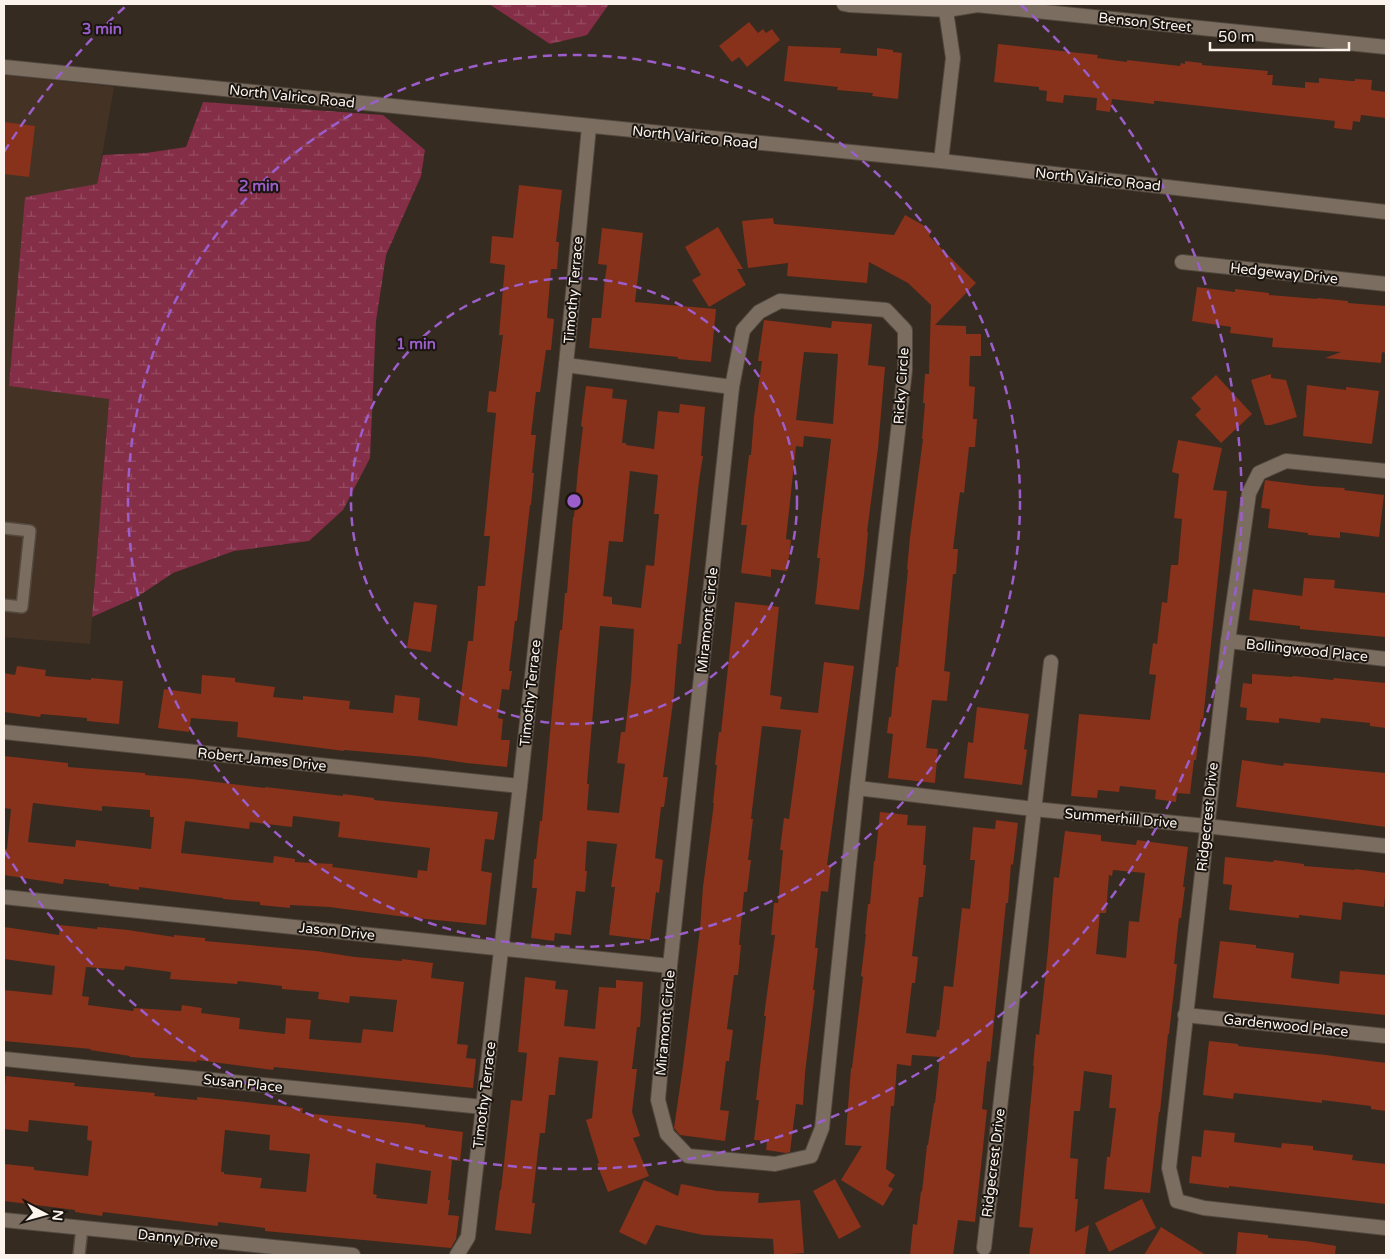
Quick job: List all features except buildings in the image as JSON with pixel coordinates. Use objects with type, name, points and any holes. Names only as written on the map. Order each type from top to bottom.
[{"type":"street","name":"Benson Street","points":[[844,4],[946,7],[977,5],[1386,47]]},
{"type":"street","points":[[941,161],[953,58],[946,7]]},
{"type":"street","name":"North Valrico Road","points":[[4,67],[941,161],[1386,212]]},
{"type":"street","name":"Timothy Terrace","points":[[458,1255],[468,1237],[502,948],[566,365],[589,126]]},
{"type":"street","name":"Hedgeway Drive","points":[[1182,262],[1386,284]]},
{"type":"street","name":"Ricky Circle","points":[[732,387],[743,330],[759,312],[780,301],[886,310],[905,330],[905,370],[857,788]]},
{"type":"street","points":[[566,365],[732,387]]},
{"type":"street","name":"Miramont Circle","points":[[732,387],[670,966],[658,1100],[667,1134],[688,1156],[775,1164],[810,1156],[822,1128],[857,788]]},
{"type":"street","name":"Ridgecrest Drive","points":[[1386,471],[1286,461],[1259,473],[1249,494],[1228,641],[1168,1168],[1177,1201],[1204,1208],[1386,1228]]},
{"type":"street","name":"Bollingwood Place","points":[[1228,641],[1386,659]]},
{"type":"street","name":"Ridgecrest Drive","points":[[984,1248],[1051,662]]},
{"type":"street","name":"Robert James Drive","points":[[4,732],[520,786]]},
{"type":"street","name":"Summerhill Drive","points":[[857,788],[1034,809],[1386,846]]},
{"type":"street","name":"Jason Drive","points":[[4,896],[670,966]]},
{"type":"street","name":"Gardenwood Place","points":[[1185,1015],[1386,1036]]},
{"type":"street","name":"Susan Place","points":[[4,1059],[483,1107]]},
{"type":"street","name":"Danny Drive","points":[[4,1220],[353,1255]]},
{"type":"lane","points":[[4,528],[30,531],[22,607],[4,605]]},
{"type":"lane","points":[[79,1255],[82,1228]]},
{"type":"shaded area","points":[[4,75],[114,87],[97,184],[9,385],[109,398],[90,644],[4,637]]},
{"type":"green space","points":[[489,4],[609,4],[587,35],[550,44]]},
{"type":"green space","points":[[203,102],[383,115],[425,150],[421,176],[386,255],[376,321],[370,458],[343,510],[309,541],[234,551],[173,573],[137,597],[92,617],[109,399],[9,386],[25,197],[97,184],[103,155],[146,153],[186,147]]}]
